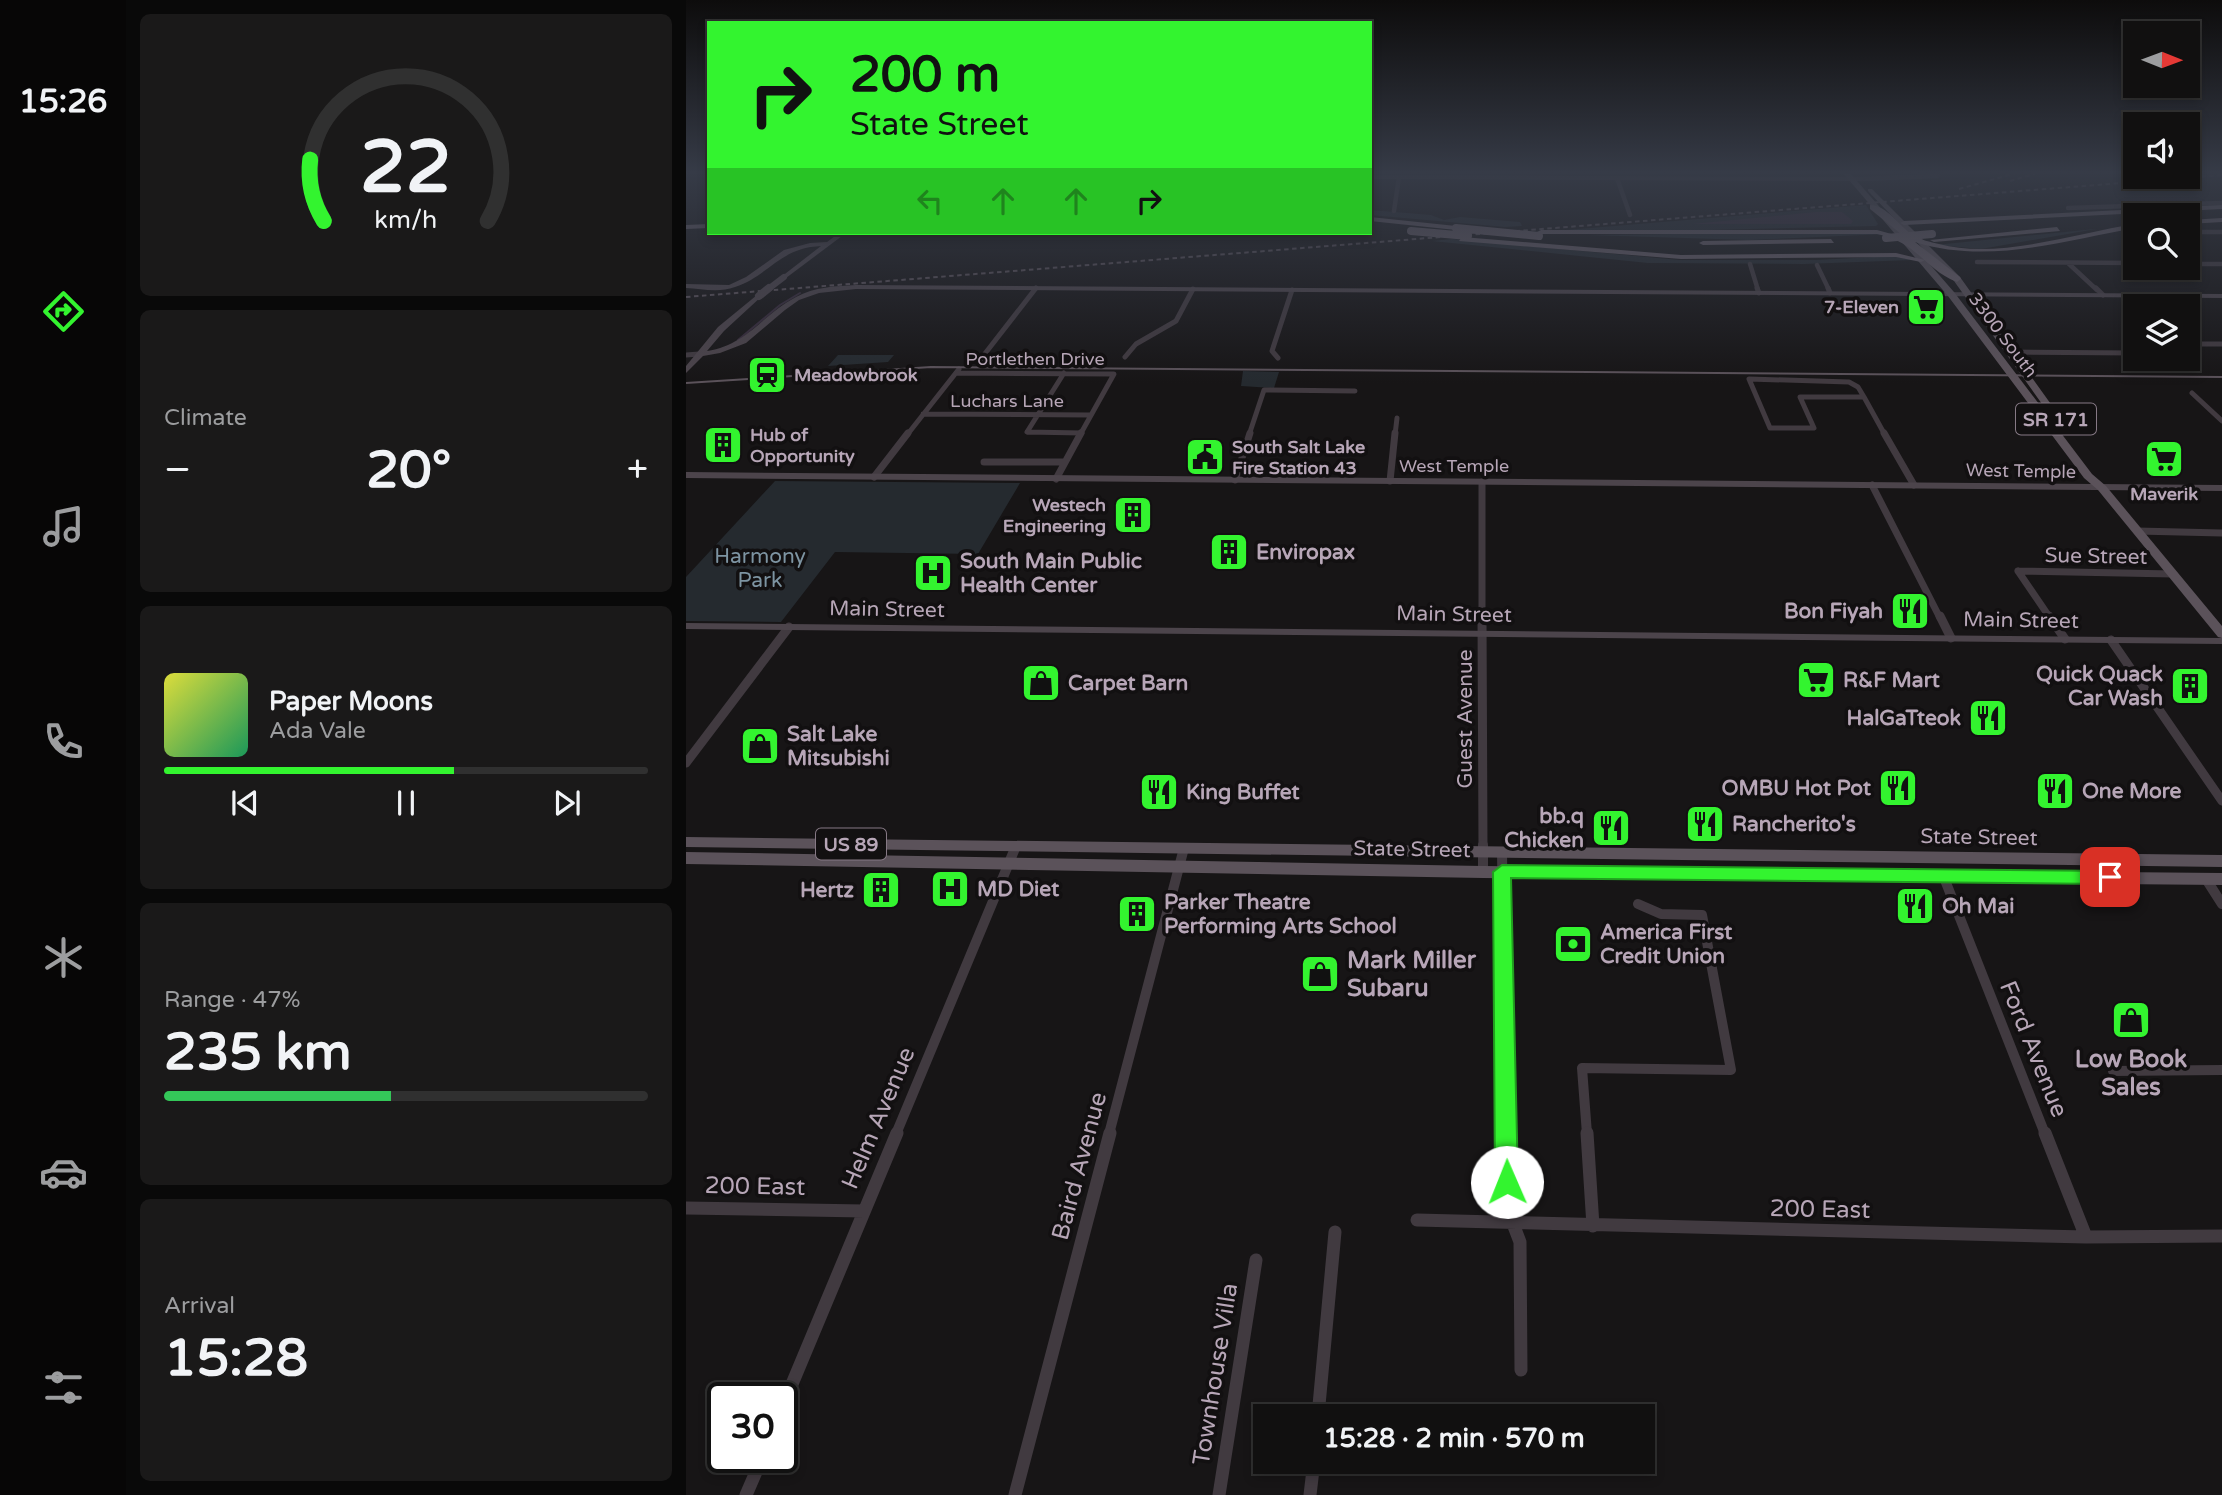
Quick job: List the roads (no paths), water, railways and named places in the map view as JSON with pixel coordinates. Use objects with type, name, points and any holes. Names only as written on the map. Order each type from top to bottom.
[{"type":"highway","points":[[1504,243],[1641,255],[1784,258],[1896,255],[1919,258]]},
{"type":"highway","points":[[1566,243],[1680,250],[1791,249],[1866,243]]},
{"type":"highway","points":[[1693,243],[1716,243]]},
{"type":"highway","points":[[1784,258],[1882,253],[1903,243]]},
{"type":"highway","points":[[1913,243],[1919,258]]},
{"type":"highway","points":[[1915,243],[1958,281]]},
{"type":"highway","points":[[1929,243],[1972,252],[2017,246]]},
{"type":"highway","points":[[1958,281],[1949,261],[1953,258],[2034,243]]},
{"type":"main road","name":"3300 South","points":[[1919,258],[1951,294],[2088,476],[2102,488],[2222,634]]},
{"type":"main road","name":"3300 South","points":[[1958,281],[2007,352],[2100,476],[2102,488]]},
{"type":"main road","points":[[1984,341],[2007,352]]},
{"type":"main road","name":"State Street","points":[[686,842],[2222,861]]},
{"type":"main road","name":"State Street","points":[[686,858],[1483,872],[2214,879]]},
{"type":"street","points":[[686,286],[734,286],[783,251],[806,243]]},
{"type":"street","points":[[799,245],[828,244]]},
{"type":"street","points":[[686,371],[721,329],[759,296],[828,244]]},
{"type":"street","points":[[1977,262],[2123,263]]},
{"type":"street","points":[[2068,263],[2103,295]]},
{"type":"street","points":[[1750,264],[1759,293]]},
{"type":"street","points":[[2200,264],[2222,264]]},
{"type":"street","points":[[1817,265],[1830,293]]},
{"type":"street","points":[[686,355],[720,353],[739,346],[790,303],[820,290],[856,287],[2222,296]]},
{"type":"street","points":[[979,359],[1036,288]]},
{"type":"street","points":[[1125,357],[1136,344],[1176,321],[1193,289]]},
{"type":"street","points":[[1278,358],[1272,351],[1292,290]]},
{"type":"street","points":[[2200,344],[2222,344]]},
{"type":"street","points":[[2007,352],[2123,353]]},
{"type":"street","name":"Portlethen Drive","points":[[923,414],[958,371],[1114,374],[1091,415]]},
{"type":"street","points":[[1064,373],[1027,432],[1082,433]]},
{"type":"street","points":[[1864,397],[1800,397],[1814,428],[1770,428],[1749,379],[1849,382],[1858,387],[1864,397],[1914,485]]},
{"type":"street","points":[[1235,480],[1264,390],[1355,391]]},
{"type":"street","points":[[2192,393],[2222,421]]},
{"type":"street","points":[[874,477],[923,414]]},
{"type":"street","name":"Luchars Lane","points":[[923,414],[1091,415]]},
{"type":"street","points":[[1056,478],[1091,415]]},
{"type":"street","points":[[1390,481],[1397,418]]},
{"type":"street","points":[[984,462],[1065,462]]},
{"type":"street","name":"West Temple","points":[[686,475],[2222,488]]},
{"type":"street","name":"Guest Avenue","points":[[1482,482],[1483,872]]},
{"type":"street","points":[[1872,485],[1951,638]]},
{"type":"street","points":[[2137,531],[2222,533]]},
{"type":"street","name":"Sue Street","points":[[2065,639],[2018,571],[2173,574]]},
{"type":"street","name":"Main Street","points":[[686,626],[2222,641]]},
{"type":"street","points":[[686,762],[789,627]]},
{"type":"street","points":[[2111,640],[2222,801]]},
{"type":"street","name":"Helm Avenue","points":[[793,1382],[1016,846]]},
{"type":"street","name":"Baird Avenue","points":[[1015,1495],[1184,848]]},
{"type":"street","points":[[1502,852],[1507,1194],[1511,1222],[1520,1242],[1521,1370]]},
{"type":"street","name":"Ford Avenue","points":[[1943,875],[2086,1237]]},
{"type":"street","points":[[2214,879],[2222,904]]},
{"type":"street","points":[[1593,1226],[1582,1069],[1731,1070],[1702,915],[1661,914],[1638,904]]},
{"type":"street","points":[[2113,1071],[2222,1070]]},
{"type":"street","name":"200 East","points":[[686,1208],[864,1211]]},
{"type":"street","name":"200 East","points":[[1417,1220],[2086,1237],[2222,1236]]},
{"type":"street","points":[[1319,1404],[1335,1232]]},
{"type":"street","name":"Townhouse Villa","points":[[1219,1495],[1256,1260]]},
{"type":"street","points":[[746,1495],[756,1473]]},
{"type":"street","points":[[1310,1495],[1312,1474]]},
{"type":"waterway","points":[[738,340],[780,305],[800,293]]},
{"type":"tram line","points":[[686,383],[931,367],[2222,377]]},
{"type":"railway","points":[[686,297],[1369,243]]},
{"type":"place","name":"7-Eleven","points":[[1926,307]]},
{"type":"place","name":"Meadowbrook","points":[[767,375]]},
{"type":"place","name":"Hub of Opportunity","points":[[723,445]]},
{"type":"place","name":"South Salt Lake Fire Station 43","points":[[1205,457]]},
{"type":"place","name":"Maverik","points":[[2164,459]]},
{"type":"place","name":"Westech Engineering","points":[[1133,515]]},
{"type":"place","name":"Enviropax","points":[[1229,552]]},
{"type":"place","name":"South Main Public Health Center","points":[[933,573]]},
{"type":"place","name":"Bon Fiyah","points":[[1910,611]]},
{"type":"place","name":"R&F Mart","points":[[1816,680]]},
{"type":"place","name":"Carpet Barn","points":[[1041,683]]},
{"type":"place","name":"Quick Quack Car Wash","points":[[2190,686]]},
{"type":"place","name":"HalGaTteok","points":[[1988,718]]},
{"type":"place","name":"Salt Lake Mitsubishi","points":[[760,746]]},
{"type":"place","name":"OMBU Hot Pot","points":[[1898,788]]},
{"type":"place","name":"One More","points":[[2055,791]]},
{"type":"place","name":"King Buffet","points":[[1159,792]]},
{"type":"place","name":"Rancherito's","points":[[1705,824]]},
{"type":"place","name":"bb.q Chicken","points":[[1611,828]]},
{"type":"place","name":"MD Diet","points":[[950,889]]},
{"type":"place","name":"Hertz","points":[[881,890]]},
{"type":"place","name":"Oh Mai","points":[[1915,906]]},
{"type":"place","name":"Parker Theatre Performing Arts School","points":[[1137,914]]},
{"type":"place","name":"America First Credit Union","points":[[1573,944]]},
{"type":"place","name":"Mark Miller Subaru","points":[[1320,974]]},
{"type":"place","name":"Low Book Sales","points":[[2131,1020]]},
{"type":"park label","name":"Harmony Park","points":[[760,568]]}]
